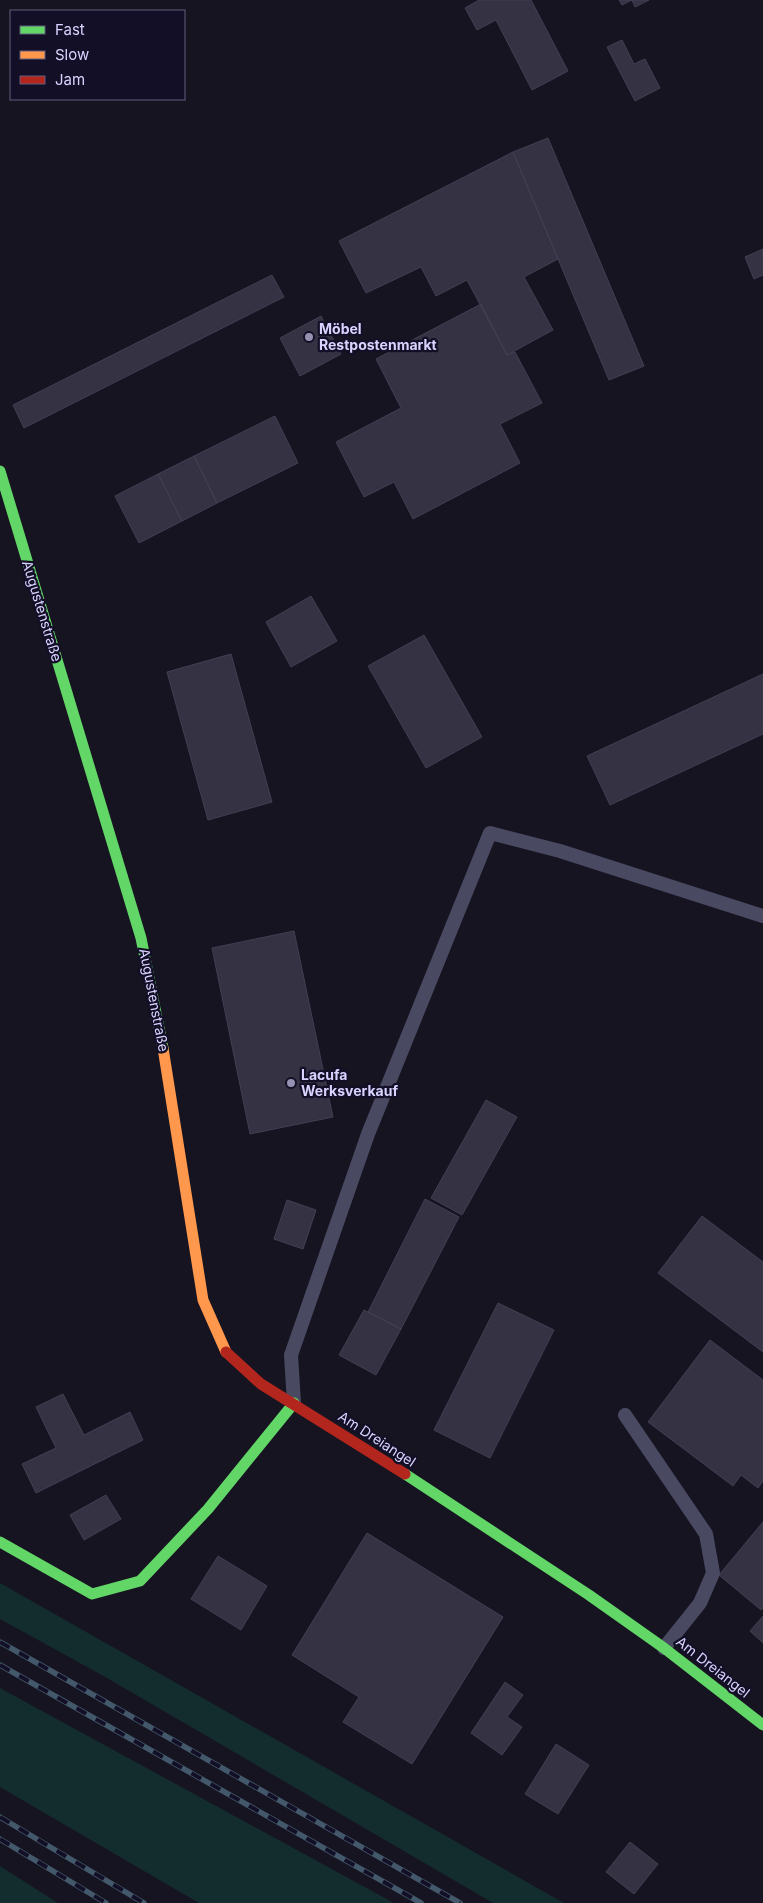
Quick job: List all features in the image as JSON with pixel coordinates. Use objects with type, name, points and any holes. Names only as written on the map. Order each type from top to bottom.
[{"type":"street","name":"Augustenstraße","points":[[0,471],[141,938],[169,1080],[203,1300],[225,1351],[261,1384],[294,1403]]},
{"type":"street","points":[[0,1542],[92,1594],[140,1581],[208,1509],[294,1403]]},
{"type":"street","name":"Am Dreiangel","points":[[294,1403],[581,1590],[664,1648],[763,1724]]},
{"type":"lane","points":[[294,1403],[292,1355],[309,1303],[368,1134],[490,832],[763,916]]},
{"type":"lane","points":[[625,1415],[706,1534],[712,1573],[700,1603],[664,1648]]},
{"type":"green space","points":[[0,1583],[564,1903],[493,1903],[107,1678],[0,1619]]},
{"type":"green space","points":[[0,1688],[394,1903],[199,1903],[0,1787]]},
{"type":"green space","points":[[0,1866],[58,1903],[0,1903]]},
{"type":"building","points":[[479,0],[531,0],[568,71],[532,90],[496,20],[477,30],[465,8]]},
{"type":"building","points":[[619,0],[632,0],[622,5]]},
{"type":"building","points":[[632,0],[649,0],[635,7]]},
{"type":"building","points":[[622,40],[634,64],[645,59],[660,88],[635,101],[607,47]]},
{"type":"building","points":[[548,138],[644,366],[609,380],[513,152]]},
{"type":"building","points":[[513,152],[558,259],[524,277],[553,330],[507,355],[467,280],[436,296],[421,267],[366,293],[339,241]]},
{"type":"building","points":[[763,249],[763,275],[754,279],[745,257]]},
{"type":"building","points":[[272,275],[284,297],[24,428],[13,405]]},
{"type":"building","points":[[481,304],[507,355],[515,352],[542,403],[500,424],[520,463],[413,519],[394,482],[364,497],[336,442],[401,408],[376,359]]},
{"type":"building","points":[[321,316],[341,354],[300,376],[280,338]]},
{"type":"building","points":[[275,416],[298,463],[217,503],[194,456]]},
{"type":"building","points":[[194,456],[217,503],[182,521],[158,474]]},
{"type":"building","points":[[158,474],[182,521],[139,543],[115,496]]},
{"type":"building","points":[[311,596],[337,641],[291,667],[266,622]]},
{"type":"building","points":[[424,635],[482,737],[426,768],[368,666]]},
{"type":"building","points":[[231,654],[272,802],[208,820],[167,672]]},
{"type":"building","points":[[763,674],[763,734],[610,805],[587,756]]},
{"type":"building","points":[[294,931],[333,1117],[250,1134],[212,948]]},
{"type":"building","points":[[486,1100],[517,1117],[462,1215],[431,1198]]},
{"type":"building","points":[[425,1199],[459,1217],[401,1329],[368,1312]]},
{"type":"building","points":[[287,1200],[316,1210],[303,1249],[274,1239]]},
{"type":"building","points":[[702,1216],[763,1262],[763,1352],[658,1273]]},
{"type":"building","points":[[498,1303],[554,1330],[490,1458],[434,1430]]},
{"type":"building","points":[[364,1310],[401,1329],[376,1375],[339,1355]]},
{"type":"building","points":[[710,1340],[763,1380],[763,1481],[758,1488],[741,1475],[733,1486],[648,1422]]},
{"type":"building","points":[[63,1394],[84,1435],[130,1412],[143,1440],[36,1493],[22,1464],[56,1448],[36,1407]]},
{"type":"building","points":[[106,1495],[121,1519],[84,1540],[70,1515]]},
{"type":"building","points":[[763,1522],[763,1608],[761,1610],[719,1575]]},
{"type":"building","points":[[367,1533],[503,1617],[412,1764],[343,1722],[359,1697],[292,1655]]},
{"type":"building","points":[[218,1556],[267,1586],[241,1630],[191,1599]]},
{"type":"building","points":[[763,1616],[763,1643],[750,1631]]},
{"type":"building","points":[[505,1682],[523,1695],[507,1717],[522,1727],[502,1755],[471,1733]]},
{"type":"building","points":[[556,1744],[589,1765],[558,1814],[525,1794]]},
{"type":"building","points":[[630,1842],[658,1864],[634,1894],[606,1872]]},
{"type":"railway","points":[[0,1642],[460,1903]]},
{"type":"railway","points":[[0,1665],[421,1903]]},
{"type":"railway","points":[[0,1817],[144,1903]]},
{"type":"railway","points":[[0,1839],[106,1903]]},
{"type":"traffic: fast","points":[[0,471],[141,938],[163,1048]]},
{"type":"traffic: fast","points":[[0,1542],[92,1594],[140,1581],[208,1509],[294,1403]]},
{"type":"traffic: fast","points":[[405,1474],[589,1595],[664,1648],[763,1725]]},
{"type":"traffic: slow","points":[[163,1048],[203,1300],[226,1352]]},
{"type":"traffic: jam","points":[[226,1352],[261,1384],[405,1474]]},
{"type":"place","name":"Möbel Restpostenmarkt","points":[[309,337]]},
{"type":"place","name":"Lacufa Werksverkauf","points":[[291,1083]]}]
